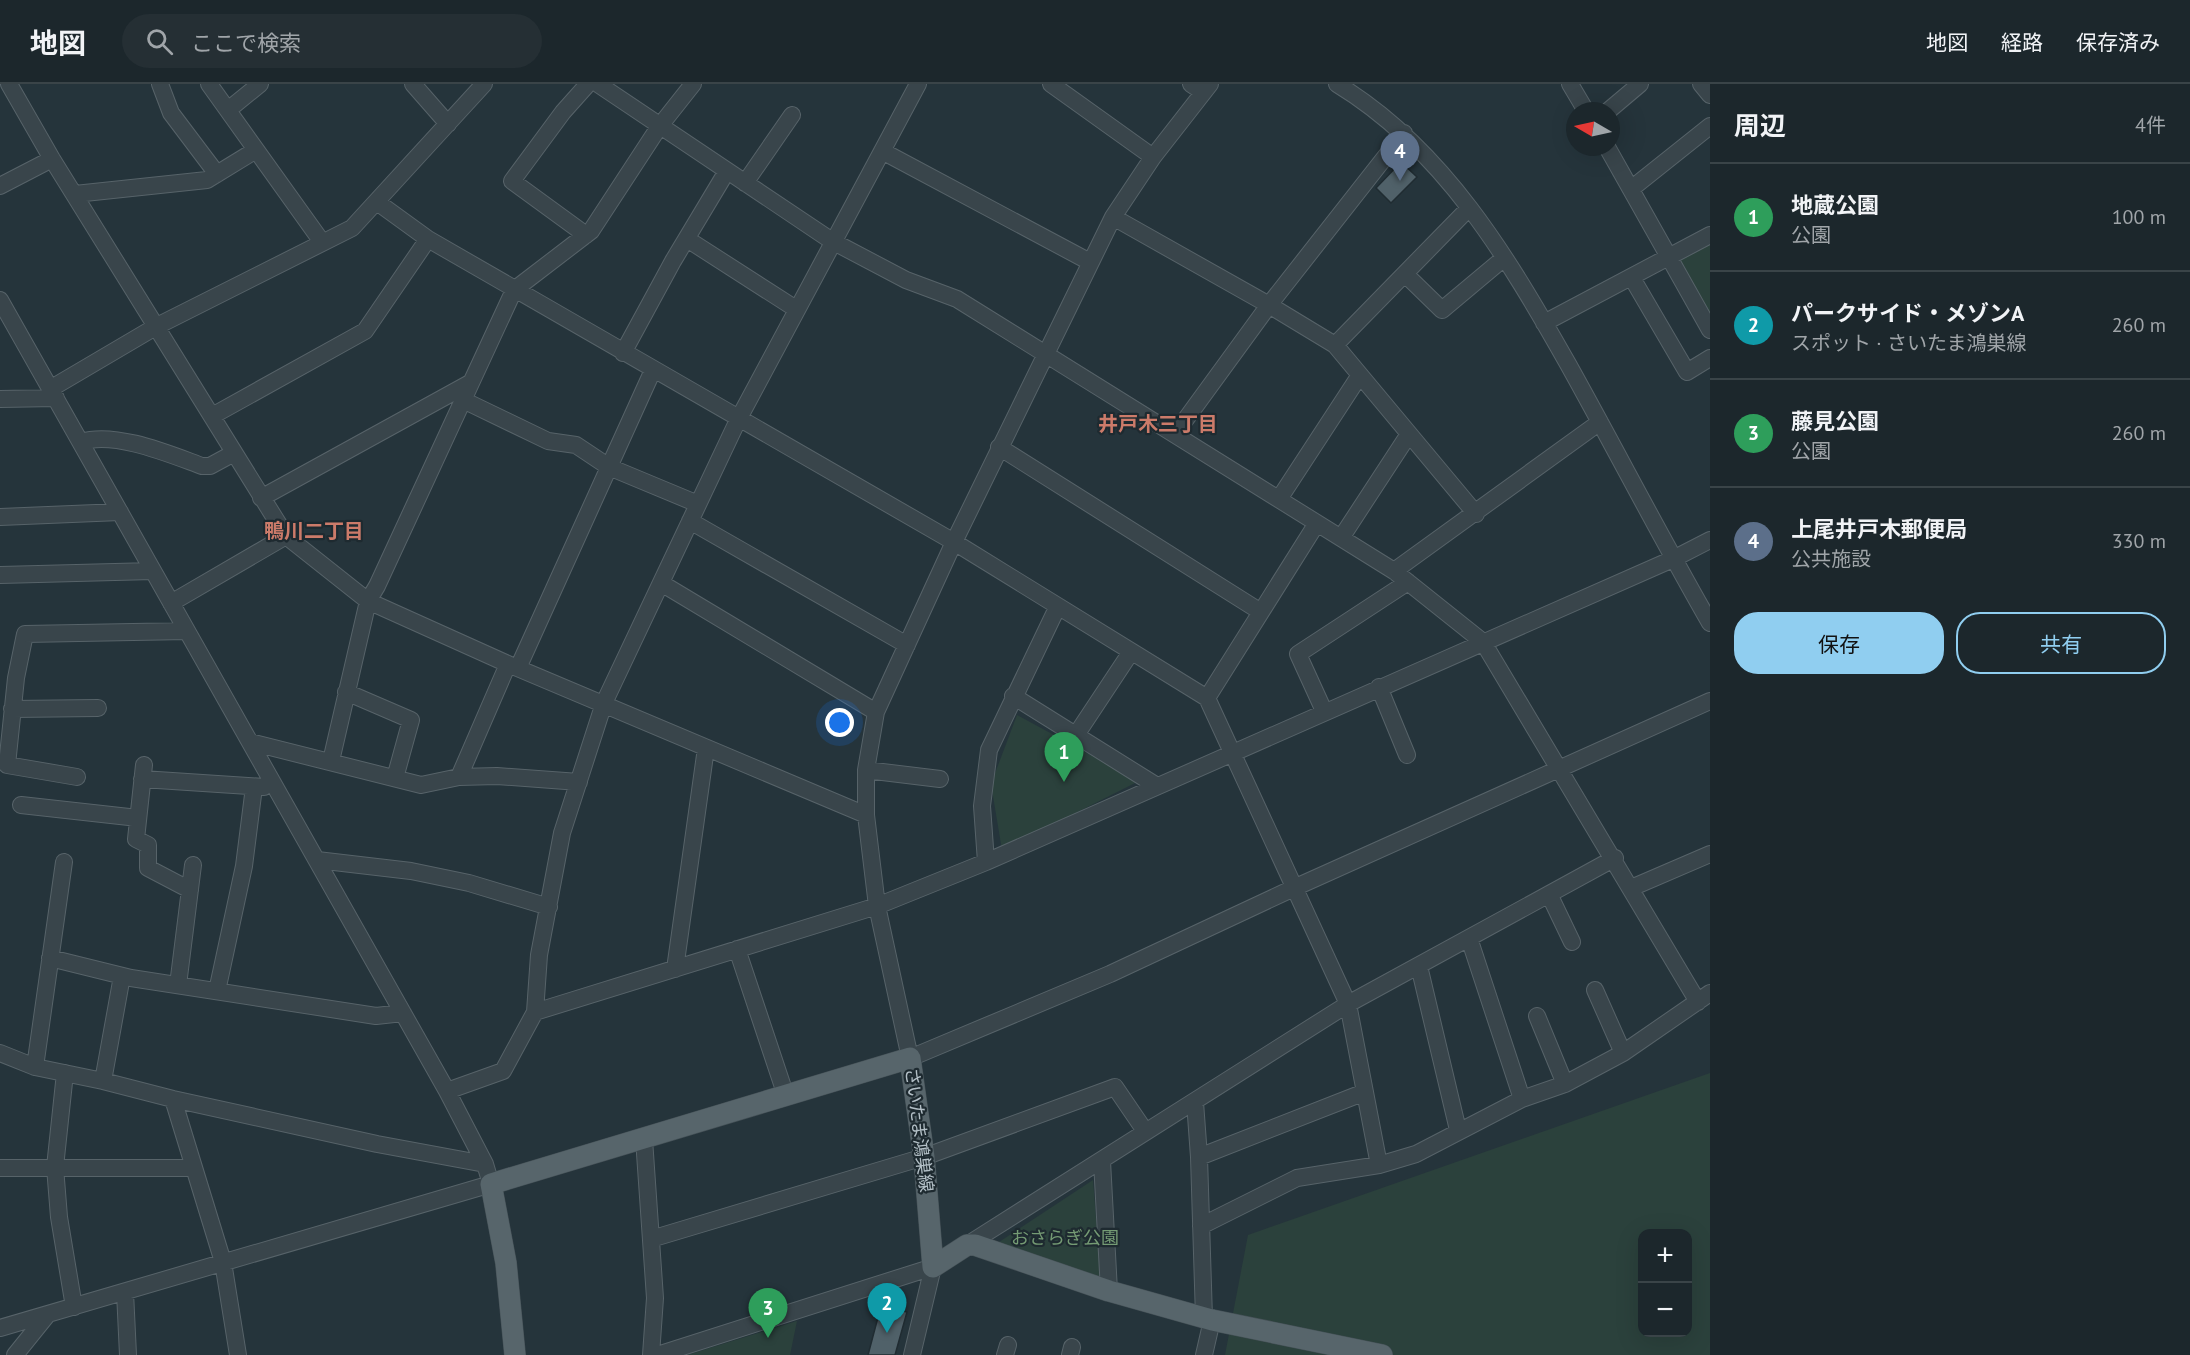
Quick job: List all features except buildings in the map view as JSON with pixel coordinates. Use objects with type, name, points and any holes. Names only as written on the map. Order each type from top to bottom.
[{"type":"main road","name":"さいたま鴻巣線","points":[[491,1184],[910,1058],[924,1157],[933,1267]]},
{"type":"main road","points":[[491,1184],[506,1263],[515,1355]]},
{"type":"main road","points":[[933,1267],[966,1245],[975,1245],[1109,1291],[1208,1319],[1382,1355]]},
{"type":"street","points":[[15,84],[52,159],[286,536],[368,601],[513,666],[866,815]]},
{"type":"street","points":[[160,84],[171,113],[217,174]]},
{"type":"street","points":[[209,84],[322,242]]},
{"type":"street","points":[[228,110],[260,84]]},
{"type":"street","points":[[413,84],[448,124]]},
{"type":"street","points":[[0,399],[53,394],[157,326],[352,228],[484,84]]},
{"type":"street","points":[[331,761],[368,601],[514,290],[591,231],[659,127],[693,84]]},
{"type":"street","points":[[447,1091],[503,1071],[535,1012],[539,955],[562,833],[604,703],[738,420],[918,84]]},
{"type":"street","points":[[1051,84],[1154,157]]},
{"type":"street","points":[[1570,84],[1581,102]]},
{"type":"street","points":[[1619,102],[1640,84]]},
{"type":"street","points":[[1701,84],[1710,95]]},
{"type":"street","points":[[586,235],[512,182],[563,112],[599,85],[832,241],[906,280],[957,299],[1394,571],[1483,642],[1561,768],[1631,888],[1704,998],[1623,1053],[1565,1084],[1522,1099],[1458,1130],[1416,1154],[1379,1165],[1326,1171],[1298,1178],[1202,1226]]},
{"type":"street","points":[[1345,86],[1404,133],[1458,190],[1544,323],[1710,623]]},
{"type":"street","points":[[1201,87],[1113,217],[999,447],[876,711],[866,770],[866,815],[877,906],[910,1058],[1110,974],[1296,887],[1710,701]]},
{"type":"street","points":[[745,183],[792,115]]},
{"type":"street","points":[[1631,189],[1710,126]]},
{"type":"street","points":[[1175,434],[1269,305],[1404,133]]},
{"type":"street","points":[[75,194],[207,180],[256,150]]},
{"type":"street","points":[[882,151],[1090,262]]},
{"type":"street","points":[[1612,156],[1710,330]]},
{"type":"street","points":[[0,186],[52,159]]},
{"type":"street","points":[[623,353],[727,171]]},
{"type":"street","points":[[377,202],[428,239],[738,420],[954,542],[1057,608],[1207,698],[1348,1004],[1379,1165]]},
{"type":"street","points":[[1335,345],[1469,208]]},
{"type":"street","points":[[1113,217],[1335,345],[1476,514]]},
{"type":"street","points":[[1544,323],[1671,258],[1710,234]]},
{"type":"street","points":[[212,416],[365,331],[428,239]]},
{"type":"street","points":[[687,239],[796,309]]},
{"type":"street","points":[[1405,274],[1442,310],[1504,258]]},
{"type":"street","points":[[1632,278],[1687,372],[1710,358]]},
{"type":"street","points":[[0,301],[447,1091],[485,1164],[491,1184],[0,1328]]},
{"type":"street","points":[[459,777],[609,467],[653,370]]},
{"type":"street","points":[[1279,499],[1360,375]]},
{"type":"street","points":[[261,498],[470,382]]},
{"type":"street","points":[[463,400],[548,441],[576,445],[609,467],[698,504]]},
{"type":"street","points":[[1394,571],[1476,514],[1600,422]]},
{"type":"street","points":[[1341,538],[1409,434]]},
{"type":"street","points":[[81,442],[93,438],[151,447],[202,466],[210,466],[234,453]]},
{"type":"street","points":[[999,447],[1261,612]]},
{"type":"street","points":[[0,517],[120,512]]},
{"type":"street","points":[[690,521],[907,645]]},
{"type":"street","points":[[1207,698],[1317,523]]},
{"type":"street","points":[[171,603],[286,536]]},
{"type":"street","points":[[535,1012],[877,906],[986,862],[1233,751],[1673,559],[1710,540]]},
{"type":"street","points":[[0,575],[153,571]]},
{"type":"street","points":[[1324,711],[1298,654],[1408,582]]},
{"type":"street","points":[[661,583],[876,711]]},
{"type":"street","points":[[986,862],[982,806],[989,750],[1057,608]]},
{"type":"street","points":[[78,777],[7,765],[12,709],[8,679],[25,634],[187,631]]},
{"type":"street","points":[[1076,735],[1131,652]]},
{"type":"street","points":[[1379,687],[1407,755]]},
{"type":"street","points":[[346,692],[411,720],[395,778]]},
{"type":"street","points":[[1013,696],[1157,786]]},
{"type":"street","points":[[12,709],[98,708]]},
{"type":"street","points":[[250,742],[421,785],[459,777],[497,776],[579,782]]},
{"type":"street","points":[[675,969],[706,748]]},
{"type":"street","points":[[866,770],[939,778]]},
{"type":"street","points":[[190,890],[148,868],[148,845],[136,839],[143,772],[276,788]]},
{"type":"street","points":[[217,990],[244,866],[254,787]]},
{"type":"street","points":[[21,805],[138,818]]},
{"type":"street","points":[[1631,888],[1710,854]]},
{"type":"street","points":[[966,1245],[1348,1004],[1615,858]]},
{"type":"street","points":[[317,860],[411,871],[469,883],[549,907]]},
{"type":"street","points":[[35,1067],[64,862]]},
{"type":"street","points":[[178,985],[193,865]]},
{"type":"street","points":[[1549,894],[1572,942]]},
{"type":"street","points":[[1469,938],[1522,1099]]},
{"type":"street","points":[[737,949],[786,1096]]},
{"type":"street","points":[[50,958],[122,976],[376,1016],[403,1013]]},
{"type":"street","points":[[1419,966],[1458,1130]]},
{"type":"street","points":[[103,1081],[122,976]]},
{"type":"street","points":[[1595,990],[1623,1053]]},
{"type":"street","points":[[1537,1016],[1565,1084]]},
{"type":"street","points":[[0,1053],[35,1067],[173,1099],[377,1144],[485,1164]]},
{"type":"street","points":[[65,1073],[55,1167],[59,1217],[74,1307]]},
{"type":"street","points":[[651,1239],[924,1157],[1115,1087],[1145,1131]]},
{"type":"street","points":[[1199,1157],[1365,1092]]},
{"type":"street","points":[[173,1099],[223,1262],[238,1355]]},
{"type":"street","points":[[1195,1102],[1208,1319],[1204,1355]]},
{"type":"street","points":[[644,1139],[655,1298],[651,1355]]},
{"type":"street","points":[[1102,1161],[1109,1291]]},
{"type":"street","points":[[0,1168],[194,1168]]},
{"type":"street","points":[[657,1355],[933,1267]]},
{"type":"street","points":[[912,1355],[933,1267]]},
{"type":"street","points":[[125,1292],[128,1355]]},
{"type":"street","points":[[15,1355],[48,1314]]},
{"type":"green space","points":[[1710,243],[1710,317],[1677,261]]},
{"type":"green space","points":[[1017,715],[1139,781],[1002,850],[991,784]]},
{"type":"green space","points":[[1710,1073],[1710,1355],[1225,1355],[1248,1235]]},
{"type":"green space","name":"おさらぎ公園","points":[[1093,1180],[1101,1284],[990,1248]]},
{"type":"green space","points":[[797,1321],[790,1355],[687,1355]]},
{"type":"place","name":"上尾井戸木郵便局","points":[[1400,181]]},
{"type":"place","name":"地蔵公園","points":[[1064,782]]},
{"type":"place","name":"パークサイド・メゾンA","points":[[887,1333]]},
{"type":"place","name":"藤見公園","points":[[768,1338]]},
{"type":"district","name":"井戸木三丁目","points":[[1158,424]]},
{"type":"district","name":"鴨川二丁目","points":[[314,531]]}]
